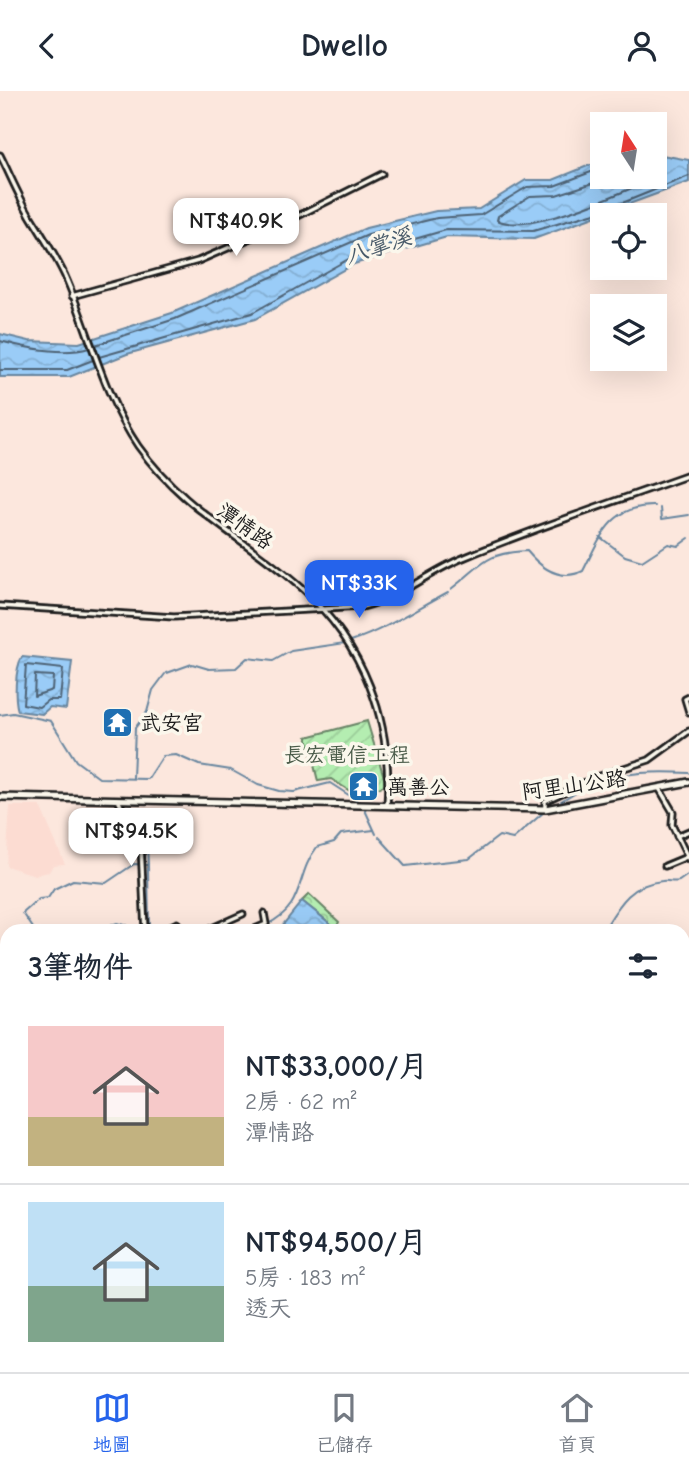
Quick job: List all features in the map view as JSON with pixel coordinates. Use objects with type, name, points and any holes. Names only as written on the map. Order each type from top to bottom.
[{"type":"main road","name":"阿里山公路","points":[[0,797],[545,809],[689,782]]},
{"type":"street","points":[[0,155],[29,214],[51,249],[73,298],[198,261],[276,227],[382,174]]},
{"type":"street","name":"潭情路","points":[[73,298],[108,388],[132,436],[165,481],[203,515],[300,587],[349,643],[365,670],[375,697],[388,757],[387,807]]},
{"type":"street","points":[[0,606],[174,617],[375,605],[462,558],[689,475]]},
{"type":"street","points":[[689,697],[685,699],[689,712]]},
{"type":"street","points":[[545,809],[545,801],[596,777],[649,760],[689,731]]},
{"type":"street","points":[[659,789],[673,812],[672,825],[688,857],[665,866]]},
{"type":"street","points":[[119,801],[141,846],[145,924]]},
{"type":"street","points":[[677,836],[689,831]]},
{"type":"street","points":[[264,913],[266,924]]},
{"type":"street","points":[[221,924],[243,914]]},
{"type":"shaded area","points":[[10,806],[40,806],[65,864],[53,865],[49,872],[35,875],[6,866]]},
{"type":"green space","name":"長宏電信工程","points":[[367,721],[386,784],[379,788],[364,781],[350,791],[331,779],[318,781],[307,737]]},
{"type":"green space","points":[[309,894],[339,922],[338,924],[331,924],[302,901]]},
{"type":"water","name":"八掌溪","points":[[667,156],[689,160],[689,182],[632,203],[590,203],[590,218],[534,239],[447,237],[354,264],[255,319],[127,354],[69,377],[0,377],[0,334],[29,341],[79,343],[172,313],[366,228],[436,211],[479,209],[526,180],[553,180],[590,165],[590,189],[667,189]]},
{"type":"water","points":[[22,657],[72,662],[66,709],[50,707],[42,714],[18,711],[16,684]]},
{"type":"water","points":[[302,901],[331,924],[284,924]]},
{"type":"waterway","points":[[451,589],[485,562],[512,552],[527,551],[538,563],[559,574],[583,571],[601,536],[617,517],[640,507],[655,506]]},
{"type":"waterway","points":[[661,508],[662,519],[689,515]]},
{"type":"waterway","points":[[600,537],[625,556],[642,561],[668,544],[678,546],[689,538]]},
{"type":"waterway","points":[[351,641],[388,625],[448,592]]},
{"type":"waterway","points":[[167,673],[192,664],[209,669],[236,668],[247,658],[273,661],[291,651],[345,643]]},
{"type":"waterway","points":[[133,778],[135,728],[147,712],[153,690],[165,674]]},
{"type":"waterway","points":[[0,715],[13,713],[51,721],[76,761],[99,778],[148,779],[163,756],[176,755],[199,765],[231,770],[258,785],[279,791],[294,792],[330,783],[361,803]]},
{"type":"waterway","points":[[558,803],[590,785],[621,776],[653,772],[689,773]]},
{"type":"waterway","points":[[365,810],[376,834]]},
{"type":"waterway","points":[[30,924],[23,913],[39,899],[48,898],[54,889],[73,880],[106,883],[134,864],[148,865],[147,843],[160,830],[167,811]]},
{"type":"waterway","points":[[379,837],[405,866],[469,859],[499,836],[513,839],[544,812]]},
{"type":"waterway","points":[[268,924],[288,909],[317,847],[334,842],[341,834],[374,830]]},
{"type":"waterway","points":[[148,866],[149,924]]},
{"type":"waterway","points":[[608,924],[626,898],[641,887],[651,883],[679,881],[689,874]]},
{"type":"waterway","points":[[115,924],[120,924]]},
{"type":"place","name":"武安宮","points":[[117,723]]},
{"type":"place","name":"萬善公","points":[[364,787]]}]
